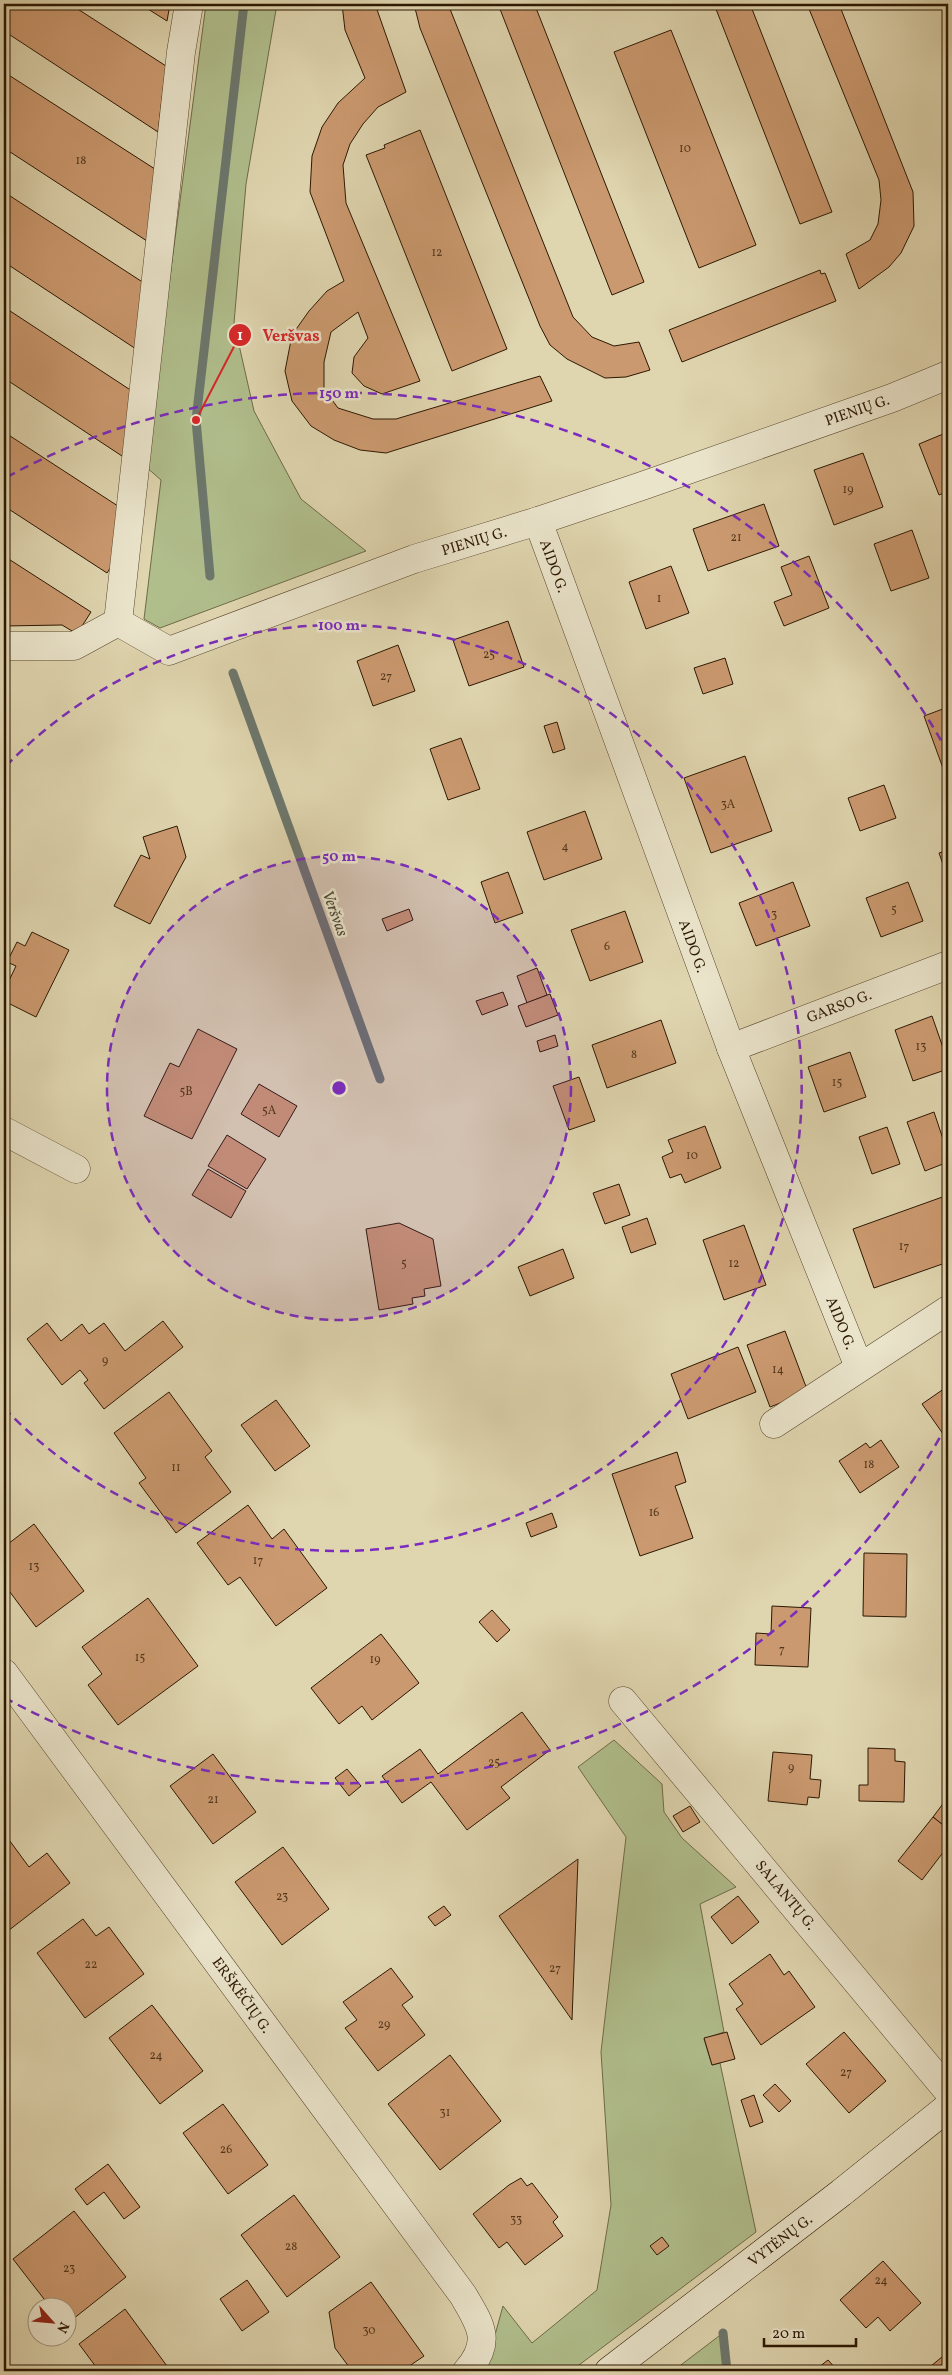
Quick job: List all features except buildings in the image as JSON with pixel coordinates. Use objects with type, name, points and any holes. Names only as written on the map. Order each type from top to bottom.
[{"type":"street","points":[[4,646],[74,646],[118,622],[181,52],[189,4]]},
{"type":"street","name":"PIENIŲ G.","points":[[118,622],[169,651],[414,559],[538,521],[661,480],[948,376]]},
{"type":"street","name":"AIDO G.","points":[[538,521],[730,1048],[859,1368]]},
{"type":"street","name":"GARSO G.","points":[[730,1048],[948,965]]},
{"type":"street","points":[[4,1130],[76,1170]]},
{"type":"street","name":"AIDO G.","points":[[774,1424],[948,1310]]},
{"type":"street","name":"ERŠKĖČIŲ G.","points":[[4,1673],[457,2287],[477,2319],[483,2344],[475,2362],[468,2371]]},
{"type":"street","name":"SALANTŲ G.","points":[[623,1701],[948,2091]]},
{"type":"street","name":"VYTĖNŲ G.","points":[[609,2371],[842,2193],[948,2107]]},
{"type":"green space","points":[[206,4],[277,4],[246,184],[234,323],[254,411],[301,499],[366,551],[160,628],[144,619],[161,480],[145,466]]},
{"type":"green space","points":[[614,1740],[662,1784],[664,1812],[682,1838],[736,1887],[700,1904],[724,2032],[704,2039],[712,2065],[720,2063],[756,2232],[571,2371],[485,2371],[503,2306],[532,2343],[597,2290],[611,2205],[601,2052],[626,1837],[578,1767]]},
{"type":"green space","points":[[723,2333],[727,2371],[673,2371]]},
{"type":"waterway","name":"Veršvas","points":[[210,576],[196,420],[244,4]]},
{"type":"waterway","name":"Veršvas","points":[[233,673],[380,1079]]},
{"type":"waterway","name":"Veršvas","points":[[723,2333],[727,2371]]},
{"type":"place","name":"Veršvas","points":[[196,420]]}]
